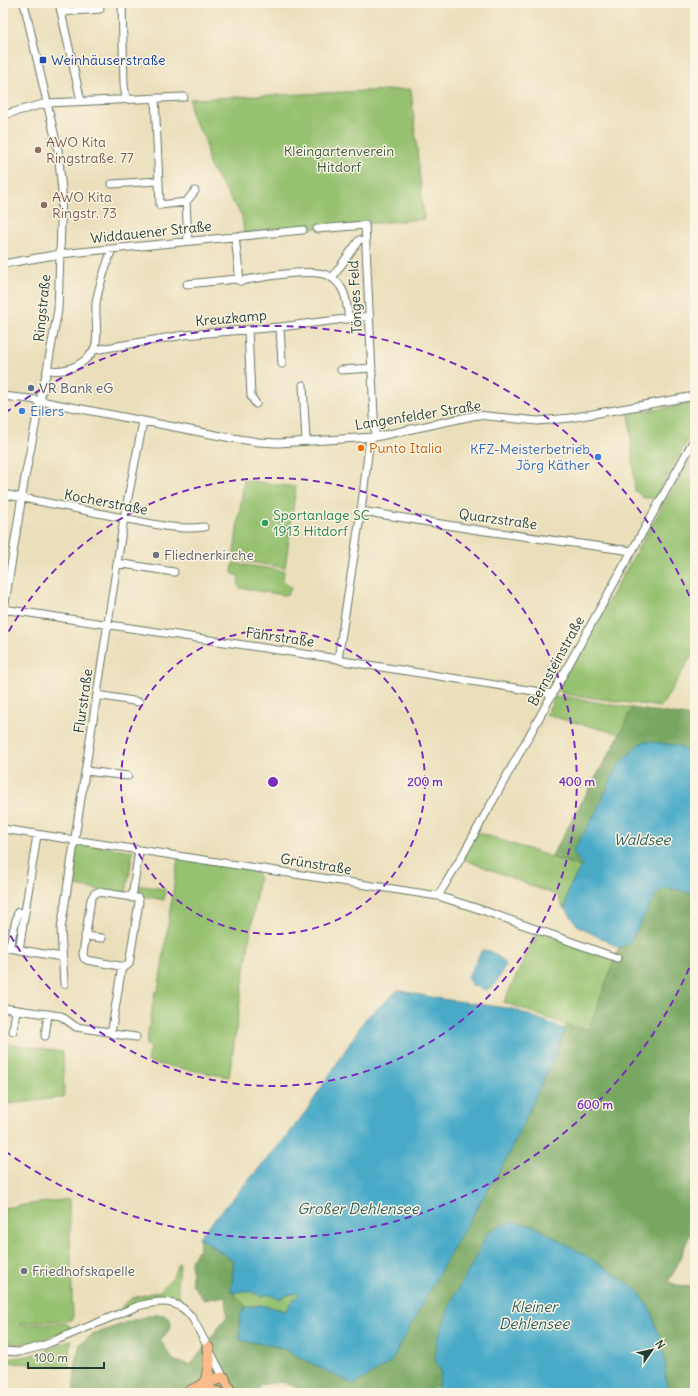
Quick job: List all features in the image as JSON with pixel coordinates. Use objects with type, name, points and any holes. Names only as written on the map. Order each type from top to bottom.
[{"type":"highway","points":[[204,1390],[210,1360],[208,1348]]},
{"type":"highway","points":[[204,1390],[216,1379],[224,1378]]},
{"type":"highway","points":[[188,1393],[204,1390],[219,1393]]},
{"type":"main road","points":[[224,1378],[232,1393]]},
{"type":"street","name":"Ringstraße","points":[[3,611],[22,498],[40,401],[48,370],[58,310],[60,254],[62,191],[58,150],[24,3]]},
{"type":"street","points":[[59,3],[81,101]]},
{"type":"street","points":[[122,3],[124,84],[126,99]]},
{"type":"street","points":[[61,12],[100,9]]},
{"type":"street","points":[[3,115],[47,103],[184,97]]},
{"type":"street","points":[[155,98],[160,205],[186,202]]},
{"type":"street","points":[[112,184],[158,181]]},
{"type":"street","points":[[188,241],[186,202],[195,191]]},
{"type":"street","name":"Tönges Feld","points":[[317,229],[365,225],[370,316],[372,438],[338,659]]},
{"type":"street","name":"Widdauener Straße","points":[[3,264],[60,254],[303,230]]},
{"type":"street","points":[[235,236],[240,281]]},
{"type":"street","points":[[332,278],[359,240]]},
{"type":"street","points":[[48,370],[62,371],[75,367],[89,357],[94,350],[96,342],[96,303],[112,249]]},
{"type":"street","points":[[187,284],[236,279],[240,281],[308,272],[318,273],[332,278],[342,288],[349,319]]},
{"type":"street","name":"Kreuzkamp","points":[[94,350],[184,335],[280,327],[370,316]]},
{"type":"street","points":[[280,327],[282,364]]},
{"type":"street","points":[[248,330],[251,396],[256,404]]},
{"type":"street","points":[[341,370],[372,368]]},
{"type":"street","points":[[302,385],[306,441]]},
{"type":"street","name":"Langenfelder Straße","points":[[3,396],[40,401],[143,422],[259,442],[372,438],[478,415],[538,421],[570,418],[695,396]]},
{"type":"street","name":"Flurstraße","points":[[64,984],[61,929],[124,518],[143,422]]},
{"type":"street","name":"Bernsteinstraße","points":[[438,896],[461,858],[695,438]]},
{"type":"street","name":"Kocherstraße","points":[[3,494],[152,524],[190,529],[204,527]]},
{"type":"street","name":"Quarzstraße","points":[[361,512],[632,551]]},
{"type":"street","points":[[117,563],[174,572]]},
{"type":"street","name":"Fährstraße","points":[[3,611],[107,624],[338,659],[350,663],[553,694]]},
{"type":"street","points":[[97,695],[139,702]]},
{"type":"street","points":[[86,771],[128,776]]},
{"type":"street","name":"Grünstraße","points":[[3,829],[438,896],[618,958]]},
{"type":"street","points":[[19,950],[37,835]]},
{"type":"street","points":[[132,898],[138,850]]},
{"type":"street","points":[[98,892],[132,898],[138,898],[139,902],[130,964],[122,966],[87,960],[84,958],[85,936],[91,898],[94,894],[98,892]]},
{"type":"street","points":[[25,913],[18,912],[6,948],[62,957]]},
{"type":"street","points":[[85,936],[102,938]]},
{"type":"street","points":[[109,1032],[112,1028],[122,966]]},
{"type":"street","points":[[3,1008],[61,1016],[76,1027],[136,1037]]},
{"type":"street","points":[[13,1031],[16,1010]]},
{"type":"street","points":[[45,1036],[48,1014]]},
{"type":"street","points":[[3,1351],[19,1352],[42,1346],[138,1306],[161,1302],[176,1304],[187,1311],[195,1322],[224,1378]]},
{"type":"green space","name":"Kleingartenverein Hitdorf","points":[[411,89],[424,219],[294,230],[293,227],[265,229],[265,231],[244,233],[242,216],[209,165],[205,140],[191,115],[190,99]]},
{"type":"green space","points":[[695,403],[695,427],[655,498],[644,498],[635,491],[629,414]]},
{"type":"green space","points":[[695,450],[695,650],[661,707],[564,694],[559,691],[559,686]]},
{"type":"green space","name":"Sportanlage SC 1913 Hitdorf","points":[[244,480],[296,487],[285,568],[233,559]]},
{"type":"green space","points":[[233,563],[284,571],[283,581],[291,587],[290,592],[283,595],[240,588],[238,586],[238,576],[232,573]]},
{"type":"green space","points":[[560,696],[632,708],[620,734],[546,715],[555,697]]},
{"type":"green space","points":[[632,708],[695,717],[695,757],[679,746],[646,741],[617,767],[598,808],[581,867],[551,857],[620,734]]},
{"type":"green space","points":[[477,832],[581,867],[568,890],[565,908],[563,908],[558,896],[463,859]]},
{"type":"green space","points":[[78,843],[133,851],[126,894],[69,885],[75,845]]},
{"type":"green space","points":[[178,858],[256,871],[259,876],[229,1077],[147,1062],[150,1046],[146,1045],[155,992],[158,992]]},
{"type":"green space","points":[[136,885],[165,889],[164,900],[137,895]]},
{"type":"green space","points":[[666,888],[695,894],[695,1222],[676,1268],[668,1282],[684,1287],[695,1285],[695,1393],[667,1393],[664,1354],[652,1313],[638,1291],[615,1274],[575,1249],[534,1226],[504,1224],[488,1232],[476,1258],[435,1360],[441,1372],[439,1385],[420,1393],[309,1393],[282,1382],[258,1385],[261,1393],[73,1393],[76,1358],[80,1344],[92,1335],[136,1319],[155,1314],[166,1315],[170,1319],[171,1328],[160,1340],[174,1361],[191,1365],[227,1316],[226,1296],[204,1300],[192,1284],[191,1261],[200,1246],[199,1237],[234,1261],[231,1291],[246,1307],[240,1316],[240,1340],[280,1347],[354,1385],[453,1248],[506,1160],[558,1049],[566,1025],[589,1029],[619,948],[629,944],[657,893]]},
{"type":"green space","points":[[537,931],[615,959],[589,1030],[566,1025],[504,1002]]},
{"type":"green space","points":[[3,1043],[63,1052],[64,1097],[3,1105]]},
{"type":"green space","points":[[69,1199],[73,1320],[20,1323],[21,1325],[65,1323],[72,1328],[38,1340],[20,1344],[3,1342],[3,1208]]},
{"type":"green space","points":[[178,1263],[180,1263],[177,1282],[180,1299],[178,1301],[170,1299],[156,1299],[143,1301],[122,1309],[121,1307],[132,1298],[160,1291],[173,1277]]},
{"type":"green space","points":[[242,1290],[254,1292],[262,1297],[268,1294],[279,1299],[287,1295],[298,1293],[299,1296],[291,1302],[286,1311],[261,1305],[246,1307],[231,1291],[234,1293]]},
{"type":"green space","points":[[71,1340],[69,1367],[3,1362],[3,1359],[38,1353]]},
{"type":"green space","points":[[439,1385],[437,1393],[420,1393]]},
{"type":"water","name":"Waldsee","points":[[646,741],[679,746],[695,757],[695,894],[666,888],[657,893],[629,944],[619,948],[578,926],[565,908],[568,890],[582,865],[573,852],[598,808],[617,767],[638,745]]},
{"type":"water","points":[[482,950],[490,951],[504,961],[505,966],[494,986],[486,990],[471,985],[468,977]]},
{"type":"water","name":"Großer Dehlensee","points":[[398,990],[435,998],[513,1009],[565,1029],[558,1049],[506,1160],[453,1248],[391,1362],[354,1385],[280,1347],[240,1340],[240,1316],[246,1307],[261,1305],[286,1311],[291,1302],[299,1295],[298,1293],[287,1295],[279,1299],[268,1294],[262,1297],[248,1291],[234,1293],[231,1291],[234,1261],[199,1237],[287,1136],[307,1110],[366,1018]]},
{"type":"water","name":"Kleiner Dehlensee","points":[[513,1222],[534,1226],[615,1274],[638,1291],[652,1313],[664,1354],[667,1393],[436,1392],[439,1385],[441,1372],[435,1360],[437,1341],[453,1298],[476,1258],[488,1232],[504,1224]]},
{"type":"place","name":"Weinhäuserstraße","points":[[43,60]]},
{"type":"place","name":"AWO Kita Ringstraße. 77","points":[[38,150]]},
{"type":"place","name":"AWO Kita Ringstr. 73","points":[[44,205]]},
{"type":"place","name":"VR Bank eG","points":[[31,388]]},
{"type":"place","name":"Eilers","points":[[22,411]]},
{"type":"place","name":"Punto Italia","points":[[361,448]]},
{"type":"place","name":"KFZ-Meisterbetrieb Jörg Käther","points":[[598,457]]},
{"type":"place","name":"Sportanlage SC 1913 Hitdorf","points":[[265,523]]},
{"type":"place","name":"Fliednerkirche","points":[[156,555]]},
{"type":"place","name":"Friedhofskapelle","points":[[24,1271]]}]
